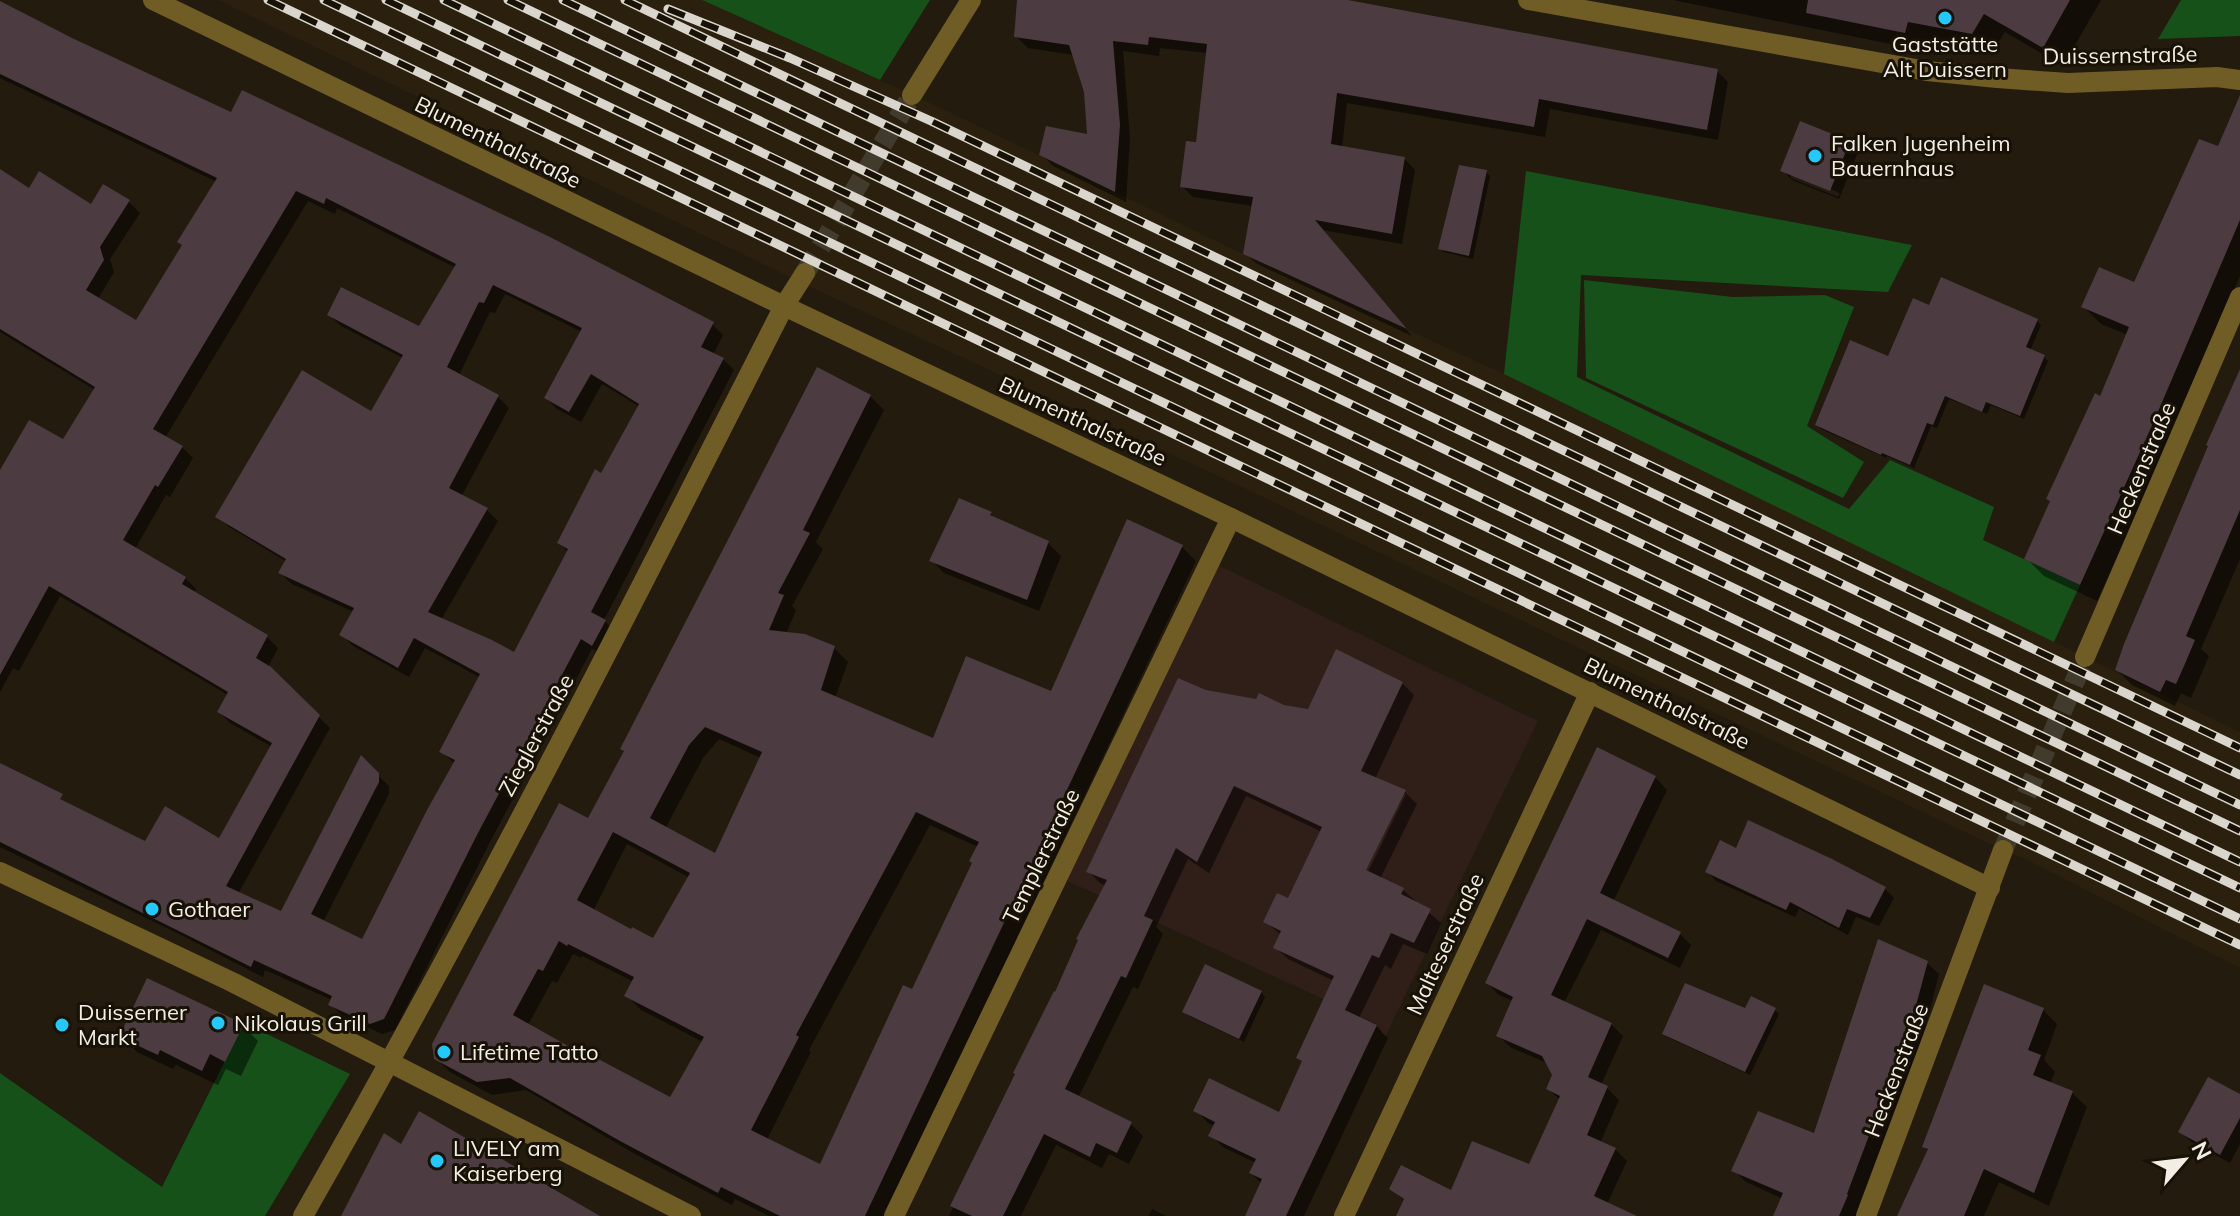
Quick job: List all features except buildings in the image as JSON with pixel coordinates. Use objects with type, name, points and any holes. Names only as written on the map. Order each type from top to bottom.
[{"type":"street","name":"Blumenthalstraße","points":[[153,0],[784,306],[1231,518],[1990,888]]},
{"type":"street","points":[[912,95],[971,0]]},
{"type":"street","name":"Duissernstraße","points":[[1528,0],[1941,72],[2068,83],[2217,77],[2240,80]]},
{"type":"street","name":"Zieglerstraße","points":[[303,1216],[391,1061],[634,602],[784,306],[805,273]]},
{"type":"street","name":"Heckenstraße","points":[[2085,657],[2240,297]]},
{"type":"street","name":"Templerstraße","points":[[894,1216],[1231,518]]},
{"type":"street","name":"Malteserstraße","points":[[1344,1216],[1590,692]]},
{"type":"street","name":"Heckenstraße","points":[[1866,1216],[2003,850]]},
{"type":"street","points":[[0,872],[391,1061],[691,1216]]},
{"type":"shaded area","points":[[218,0],[702,0],[939,107],[1243,254],[1504,374],[2240,732],[2240,968],[2031,862],[1244,488],[825,294]]},
{"type":"shaded area","points":[[1216,564],[1538,721],[1385,1037],[1377,1024],[1063,879]]},
{"type":"green space","points":[[702,0],[930,0],[880,80]]},
{"type":"green space","points":[[2181,0],[2240,0],[2240,36],[2158,39]]},
{"type":"green space","points":[[1526,171],[1912,245],[1888,292],[1581,275],[1577,377],[1849,509],[1890,460],[1994,507],[1983,540],[2080,585],[2054,642],[1504,374]]},
{"type":"green space","points":[[1584,280],[1733,297],[1825,295],[1854,307],[1807,426],[1864,462],[1843,498],[1586,378]]},
{"type":"green space","points":[[244,1023],[350,1074],[265,1216],[0,1216],[0,1073],[162,1187]]},
{"type":"tunnel","points":[[805,273],[912,95]]},
{"type":"tunnel","points":[[2003,850],[2085,657]]},
{"type":"railway","points":[[268,0],[2240,945]]},
{"type":"railway","points":[[324,0],[2240,919]]},
{"type":"railway","points":[[386,0],[2240,888]]},
{"type":"railway","points":[[444,0],[2240,862]]},
{"type":"railway","points":[[508,0],[2240,831]]},
{"type":"railway","points":[[563,0],[2240,805]]},
{"type":"railway","points":[[625,0],[2240,775]]},
{"type":"railway","points":[[668,9],[790,58],[931,121],[2240,748]]},
{"type":"place","name":"Gaststätte Alt Duissern","points":[[1945,18]]},
{"type":"place","name":"Falken Jugenheim Bauernhaus","points":[[1815,156]]},
{"type":"place","name":"Gothaer","points":[[152,909]]},
{"type":"place","name":"Nikolaus Grill","points":[[218,1023]]},
{"type":"place","name":"Duisserner Markt","points":[[62,1025]]},
{"type":"place","name":"Lifetime Tatto","points":[[444,1052]]},
{"type":"place","name":"LIVELY am Kaiserberg","points":[[437,1161]]}]
